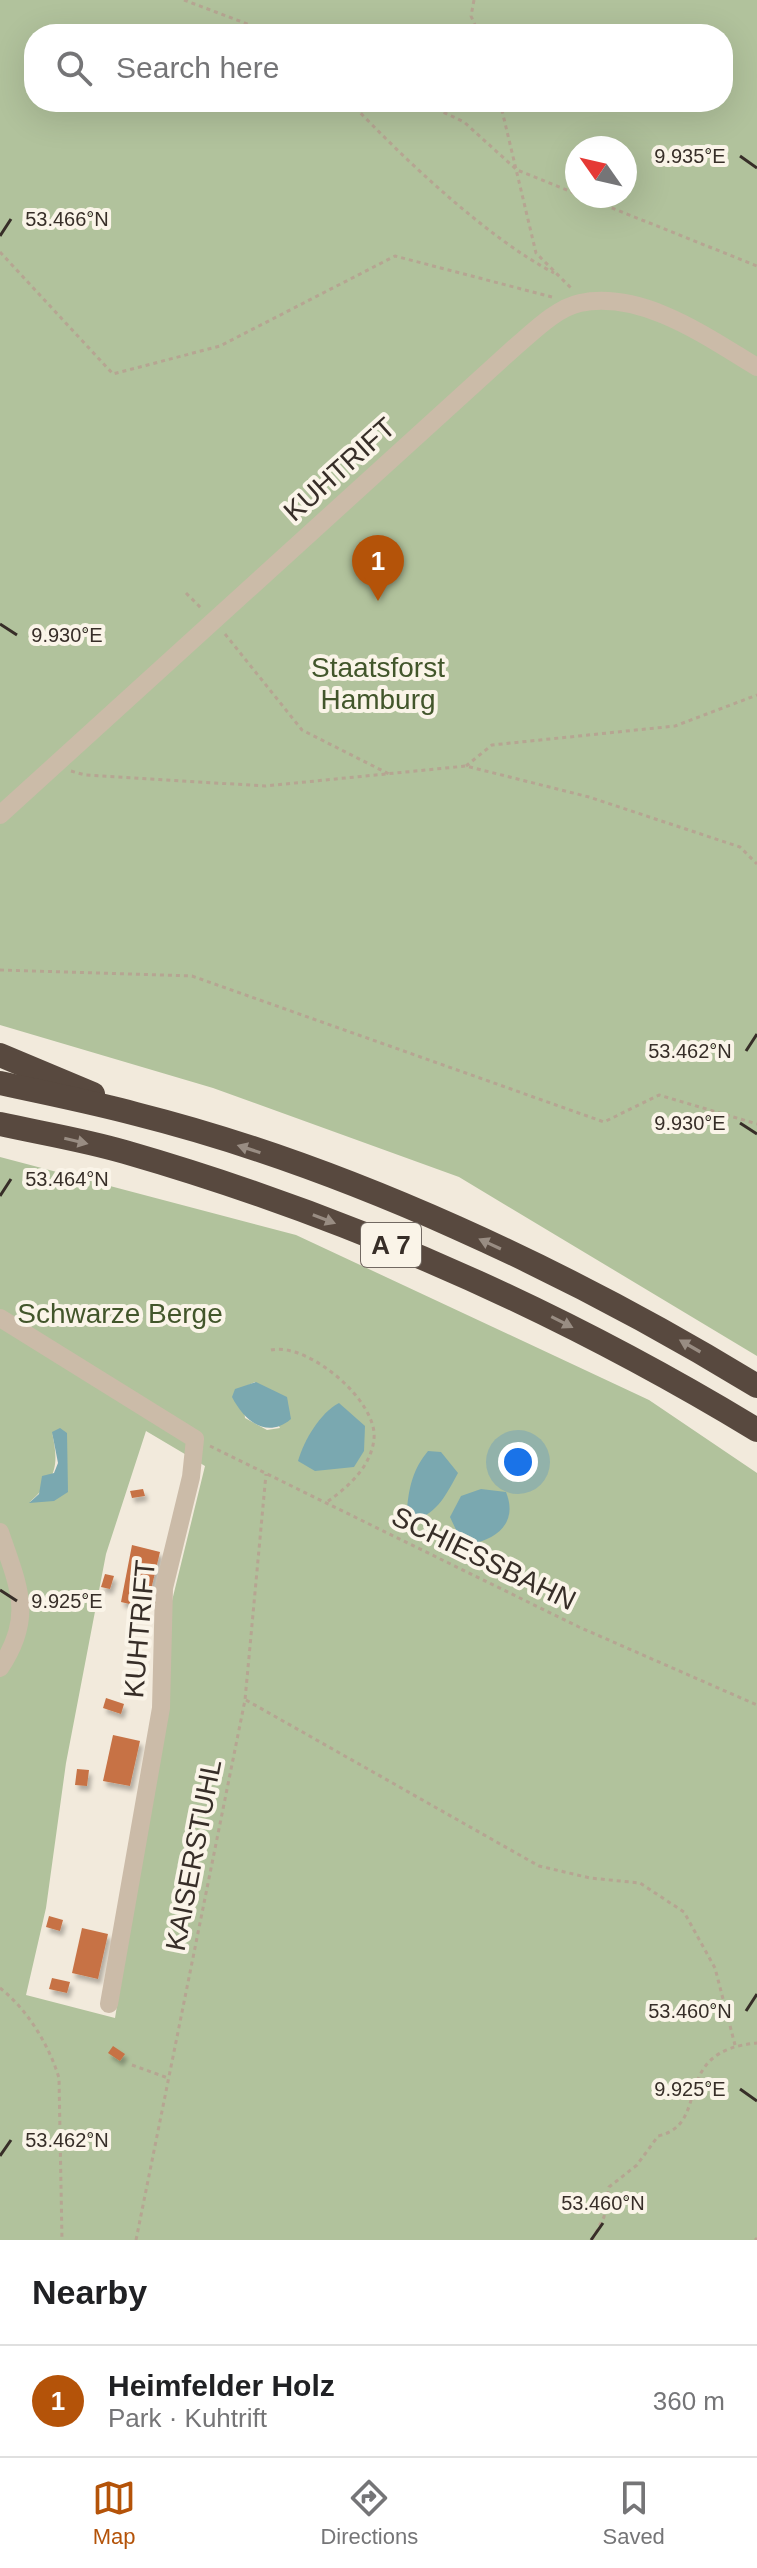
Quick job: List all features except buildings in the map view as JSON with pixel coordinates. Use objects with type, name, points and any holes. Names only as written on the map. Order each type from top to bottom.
[{"type":"highway","points":[[0,1055],[28,1064],[139,1114]]},
{"type":"highway","name":"A 7","points":[[0,1083],[139,1114],[278,1159],[452,1227],[561,1278],[688,1344],[757,1386]]},
{"type":"highway","name":"A 7","points":[[0,1124],[123,1151],[289,1206],[431,1260],[557,1319],[670,1377],[757,1430]]},
{"type":"street","points":[[578,303],[603,301],[654,312],[695,330],[757,367]]},
{"type":"street","name":"KUHTRIFT","points":[[0,815],[514,348],[578,303]]},
{"type":"street","points":[[0,1318],[195,1439]]},
{"type":"street","name":"KUHTRIFT","points":[[109,2004],[161,1708],[164,1588],[191,1477],[195,1439]]},
{"type":"street","points":[[0,1532],[19,1591],[23,1615],[20,1634],[0,1668]]},
{"type":"path","points":[[184,0],[248,24]]},
{"type":"path","points":[[474,0],[471,16],[475,24]]},
{"type":"path","points":[[359,112],[382,136],[497,236],[554,273]]},
{"type":"path","points":[[443,112],[464,122],[517,170],[565,189]]},
{"type":"path","points":[[502,112],[536,253],[571,288],[578,303]]},
{"type":"path","points":[[612,208],[757,266]]},
{"type":"path","points":[[0,252],[113,374],[220,346],[395,256],[578,303]]},
{"type":"path","points":[[186,593],[213,621],[302,730],[390,774]]},
{"type":"path","points":[[466,766],[492,745],[675,726],[757,695]]},
{"type":"path","points":[[59,761],[73,772],[85,775],[265,786],[466,766],[589,797],[740,847],[757,864]]},
{"type":"path","points":[[0,970],[192,976],[604,1122],[659,1095],[757,1124]]},
{"type":"path","points":[[271,1350],[280,1348],[327,1367],[355,1395],[373,1425],[374,1438],[365,1465],[327,1502]]},
{"type":"path","name":"SCHIESSBAHN","points":[[195,1439],[579,1627],[757,1705]]},
{"type":"path","name":"KAISERSTUHL","points":[[136,2240],[245,1700],[266,1474]]},
{"type":"path","points":[[245,1700],[539,1866],[590,1878],[640,1883],[684,1912],[715,1968],[735,2045]]},
{"type":"path","points":[[0,1988],[16,2001],[54,2061],[59,2078],[62,2240]]},
{"type":"path","points":[[592,2240],[604,2217],[609,2187],[637,2165],[658,2136],[674,2133],[686,2118],[694,2086],[710,2059],[735,2045],[757,2043]]},
{"type":"path","points":[[132,2065],[168,2078]]},
{"type":"green space","name":"Staatsforst Hamburg","points":[[0,0],[757,0],[757,1356],[459,1177],[213,1088],[0,1025]]},
{"type":"green space","name":"Schwarze Berge","points":[[0,1157],[296,1235],[649,1400],[757,1473],[757,2240],[0,2240]],"holes":[[[255,1382],[280,1428],[267,1430],[245,1418],[242,1388]],[[146,1431],[205,1466],[170,1609],[168,1696],[115,2018],[26,1995],[46,1908],[66,1763],[106,1554]],[[52,1432],[68,1491],[30,1502],[51,1478],[55,1462]]]},
{"type":"water","points":[[256,1382],[287,1397],[291,1419],[273,1428],[257,1425],[243,1414],[232,1397],[235,1389]]},
{"type":"water","points":[[339,1403],[365,1426],[364,1451],[354,1467],[315,1471],[298,1461],[319,1420]]},
{"type":"water","points":[[60,1428],[67,1433],[68,1492],[54,1501],[29,1503],[39,1494],[42,1476],[54,1473],[58,1463],[52,1432]]},
{"type":"water","points":[[428,1451],[441,1452],[458,1473],[436,1507],[415,1520],[407,1510],[409,1494],[415,1472]]},
{"type":"water","points":[[481,1489],[506,1492],[509,1512],[497,1533],[470,1544],[457,1532],[450,1517],[461,1496]]},
{"type":"place","name":"Heimfelder Holz","points":[[378,601]]}]
